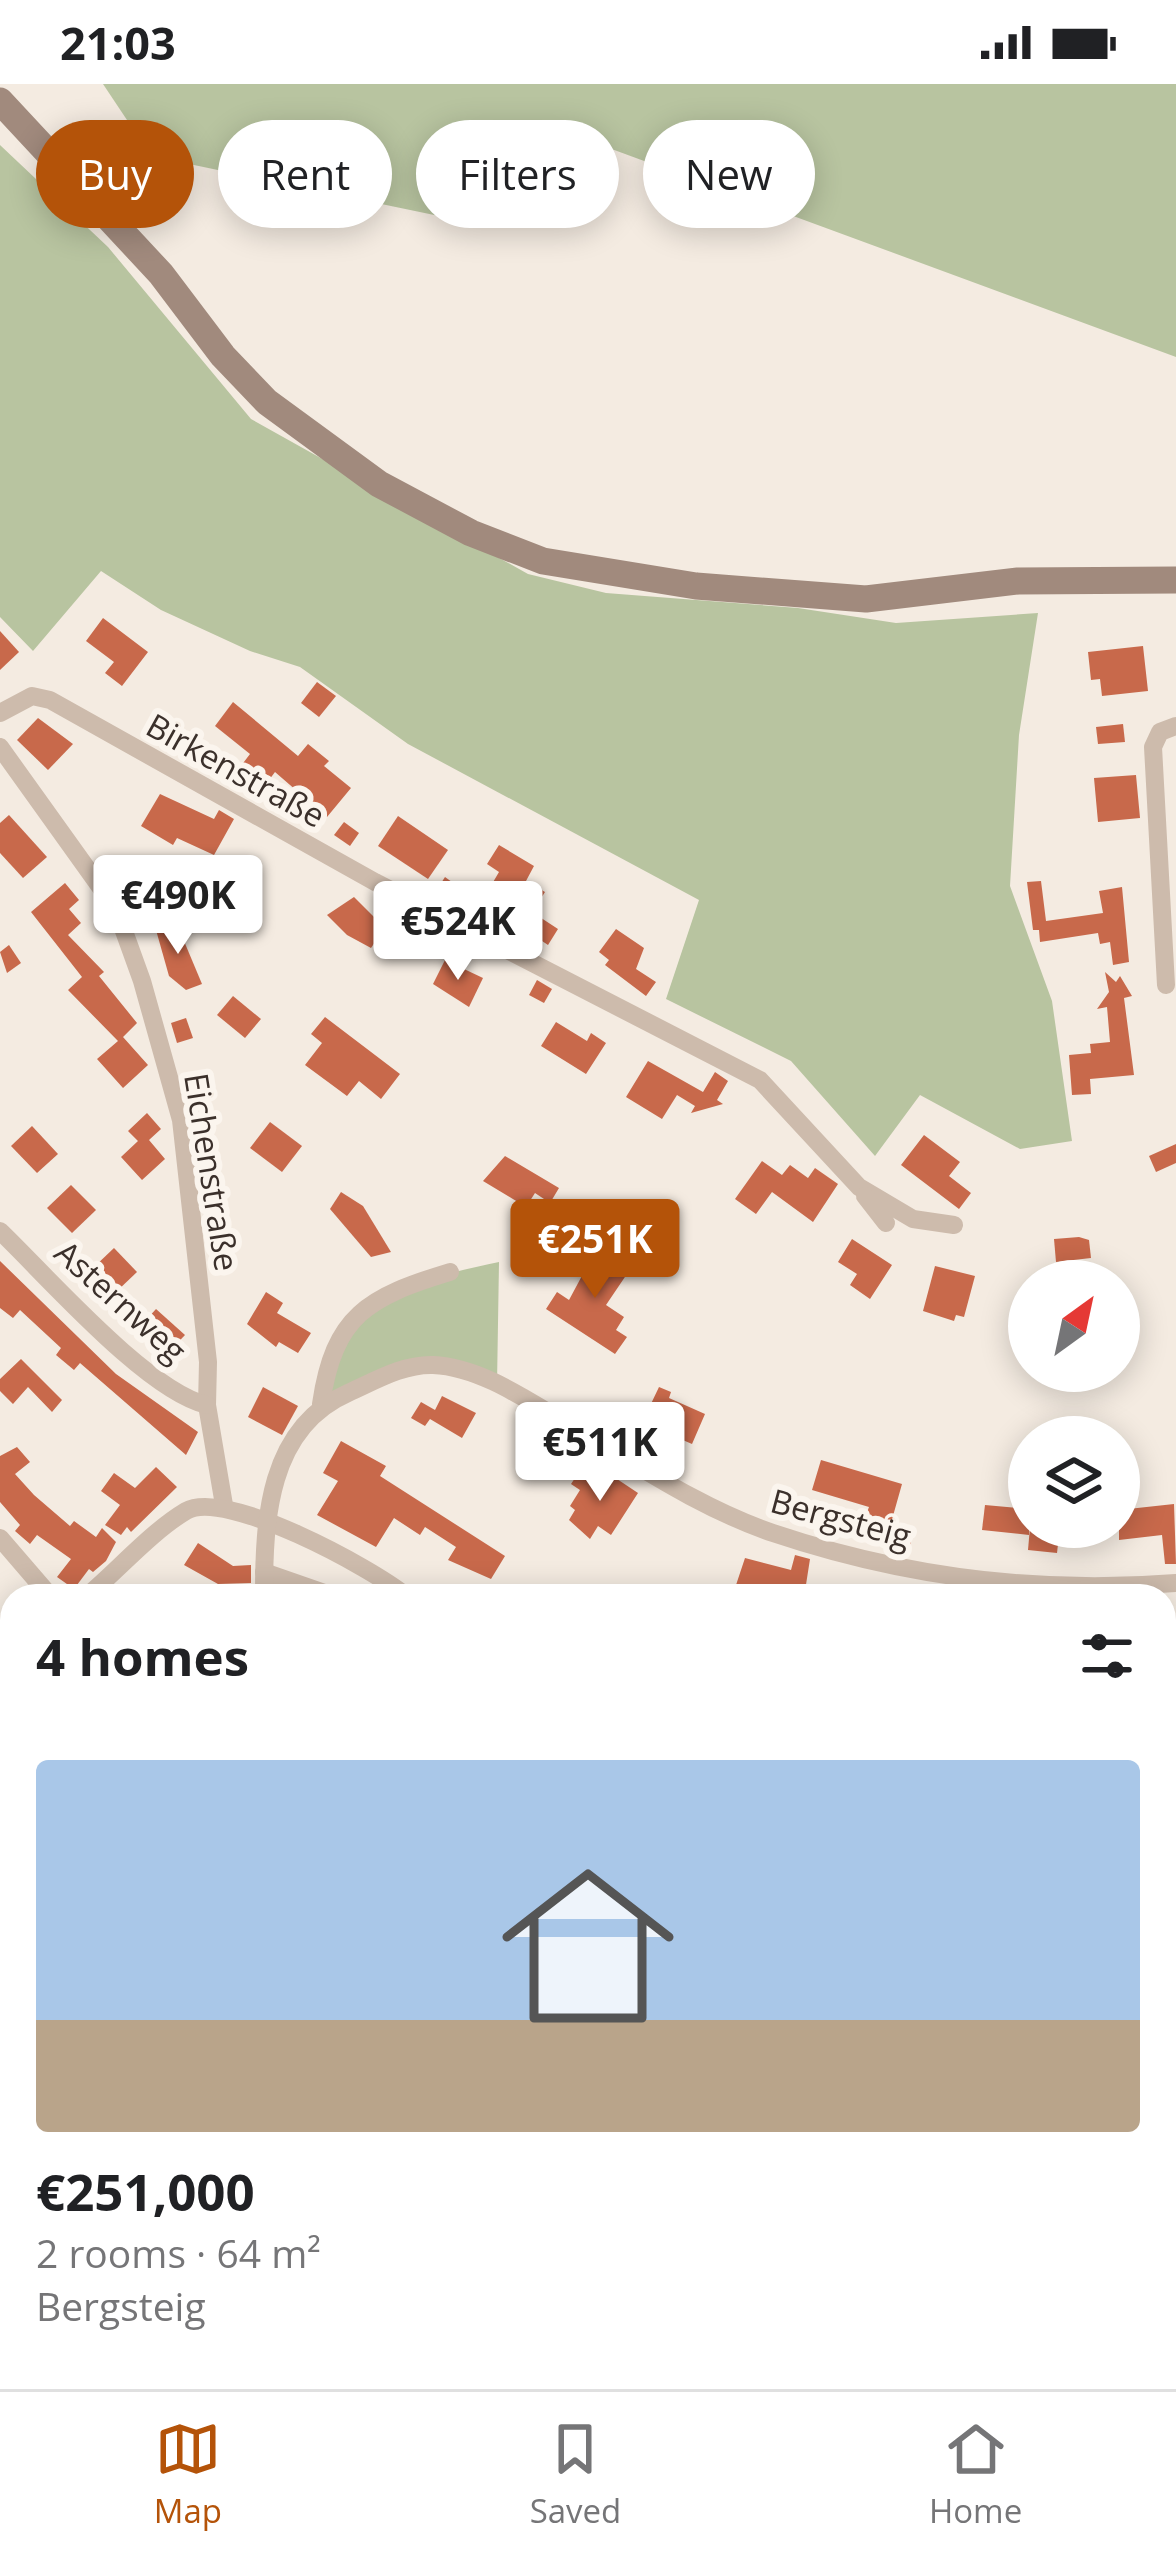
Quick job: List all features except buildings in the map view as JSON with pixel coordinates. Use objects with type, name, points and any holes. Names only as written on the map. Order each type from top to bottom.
[{"type":"street","points":[[0,100],[161,274],[223,356],[267,403],[380,484],[471,533],[543,561],[696,586],[866,599],[1018,580],[1176,580]]},
{"type":"street","name":"Birkenstraße","points":[[0,712],[32,696],[50,700],[375,882],[760,1081],[859,1187],[886,1223]]},
{"type":"street","points":[[1166,985],[1153,747],[1160,732],[1176,726]]},
{"type":"street","name":"Eichenstraße","points":[[0,747],[116,909],[142,981],[181,1120],[208,1362],[207,1405],[224,1505]]},
{"type":"street","name":"Birkenstraße","points":[[859,1187],[913,1219],[954,1225]]},
{"type":"street","name":"Asternweg","points":[[0,1231],[145,1369],[189,1401],[207,1405]]},
{"type":"street","points":[[264,1584],[263,1521],[274,1476],[321,1404],[333,1343],[353,1317],[407,1286],[450,1272]]},
{"type":"street","name":"Bergsteig","points":[[321,1404],[401,1369],[449,1367],[539,1407],[722,1515],[777,1534],[941,1575],[1002,1584]]},
{"type":"street","points":[[101,1584],[187,1510],[224,1505],[339,1556],[386,1584]]},
{"type":"street","points":[[0,1538],[40,1584]]},
{"type":"street","points":[[264,1572],[298,1584]]},
{"type":"street","name":"Bergsteig","points":[[1138,1584],[1176,1583]]},
{"type":"green space","points":[[103,84],[1176,84],[1176,357],[815,224],[815,120],[643,120],[643,161],[619,152],[619,120],[416,120],[416,211],[392,206],[392,120],[218,120],[218,170],[194,165],[194,120],[127,120]]},
{"type":"green space","points":[[0,145],[36,179],[36,228],[88,228],[251,419],[528,574],[606,593],[798,608],[896,623],[1038,613],[1019,735],[1010,886],[1052,1001],[1072,1141],[1020,1149],[920,1095],[875,1156],[791,1061],[666,999],[699,900],[408,744],[300,667],[250,651],[161,610],[101,571],[33,651],[0,617]]},
{"type":"green space","points":[[499,1262],[497,1385],[429,1365],[321,1404],[332,1347],[368,1308],[409,1286]]}]
